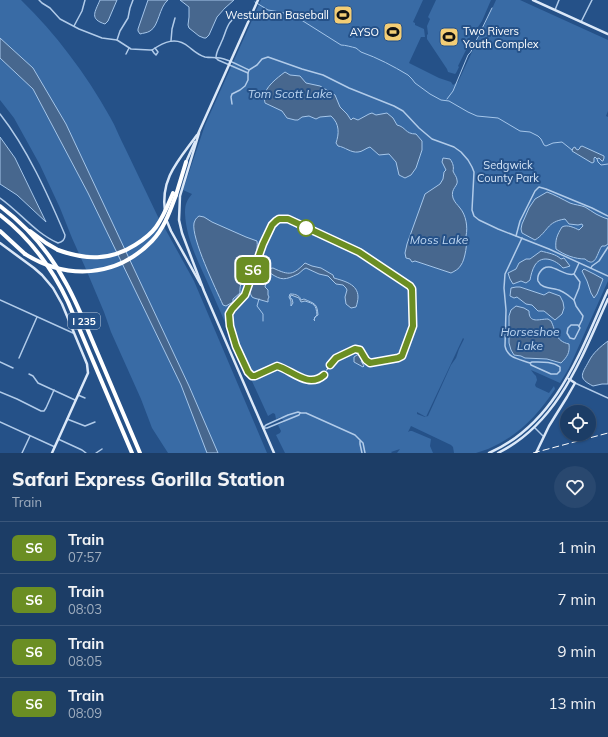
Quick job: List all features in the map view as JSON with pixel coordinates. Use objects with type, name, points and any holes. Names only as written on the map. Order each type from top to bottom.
[{"type":"highway","points":[[0,231],[25,254],[54,268],[84,272],[96,271],[120,264],[131,258],[152,241],[166,221],[186,162]]},
{"type":"highway","points":[[20,223],[46,243],[58,250],[76,256],[93,258],[114,255],[130,248],[147,237],[163,216],[174,194]]},
{"type":"highway","name":"I 235","points":[[0,206],[30,233],[47,253],[67,284],[141,453]]},
{"type":"highway","name":"I 235","points":[[0,215],[30,244],[58,282],[68,302],[132,453]]},
{"type":"highway","points":[[123,432],[128,453]]},
{"type":"street","points":[[39,0],[50,8],[60,19],[102,38],[117,40],[134,50],[152,50],[167,41],[184,43],[201,56],[216,58],[249,70]]},
{"type":"street","points":[[74,26],[82,11],[84,0]]},
{"type":"street","points":[[117,40],[128,18],[133,0]]},
{"type":"street","points":[[186,162],[258,0]]},
{"type":"street","points":[[533,0],[608,34]]},
{"type":"street","points":[[555,10],[559,0]]},
{"type":"street","points":[[581,22],[592,0]]},
{"type":"street","points":[[216,58],[227,27],[236,17],[241,15]]},
{"type":"street","points":[[171,41],[175,18]]},
{"type":"street","points":[[126,54],[129,48]]},
{"type":"street","points":[[152,50],[155,55],[157,55],[158,52],[155,48]]},
{"type":"street","points":[[232,104],[230,97],[232,94],[245,86],[248,80],[249,70],[267,57],[329,78],[349,88],[397,107],[432,138],[454,147],[469,161],[474,172],[472,208],[473,214],[476,218],[498,229],[549,249],[608,276]]},
{"type":"street","points":[[230,64],[248,73]]},
{"type":"street","points":[[0,114],[21,146],[42,183],[65,235],[63,241],[58,243],[41,234],[21,214],[0,198]]},
{"type":"street","points":[[199,133],[181,190],[179,216],[182,232],[204,291],[274,453]]},
{"type":"street","points":[[199,133],[170,172],[164,201],[165,216],[171,231],[204,291]]},
{"type":"street","points":[[516,236],[520,221],[535,191],[539,187],[608,216]]},
{"type":"street","points":[[522,238],[505,274],[506,351],[509,355],[553,374],[557,374],[560,371],[560,367],[553,363],[530,363]]},
{"type":"street","points":[[0,243],[31,265],[47,281],[57,295],[87,364],[88,372],[52,453]]},
{"type":"street","points":[[591,268],[608,247]]},
{"type":"street","points":[[574,274],[578,262]]},
{"type":"street","points":[[574,274],[568,275],[547,266],[542,269],[538,278],[543,286],[560,290],[574,300],[583,316],[579,326],[580,328],[574,340],[570,338],[567,333],[568,328],[572,325],[579,326]]},
{"type":"street","points":[[574,274],[580,282],[580,288],[574,300]]},
{"type":"street","points":[[489,453],[516,438],[532,425],[550,404],[567,378],[608,290]]},
{"type":"street","points":[[498,453],[516,443],[534,428],[552,407],[570,380],[608,298]]},
{"type":"street","points":[[0,301],[74,334]]},
{"type":"street","points":[[19,358],[38,318]]},
{"type":"street","points":[[0,362],[13,368]]},
{"type":"street","points":[[29,374],[33,376],[38,383],[76,400]]},
{"type":"street","points":[[567,378],[608,398]]},
{"type":"street","points":[[536,453],[543,436],[575,383]]},
{"type":"street","points":[[0,392],[44,411],[54,390]]},
{"type":"street","points":[[78,395],[85,398]]},
{"type":"street","points":[[263,428],[267,428],[301,413],[310,415],[355,436],[362,442],[365,453]]},
{"type":"street","points":[[67,419],[85,426],[95,422]]},
{"type":"street","points":[[0,422],[55,447]]},
{"type":"street","points":[[532,425],[543,436]]},
{"type":"street","points":[[22,453],[30,436]]},
{"type":"street","points":[[58,439],[86,453]]},
{"type":"street","points":[[360,441],[362,453]]},
{"type":"street","points":[[96,453],[102,449]]},
{"type":"green space","points":[[0,0],[21,0],[34,13],[70,55],[101,101],[159,219],[161,228],[163,225],[194,281],[267,453],[168,453],[152,428],[60,208],[40,165],[14,118],[0,100]]},
{"type":"green space","name":"Sedgwick County Park","points":[[261,0],[423,0],[413,22],[415,25],[424,29],[425,37],[421,37],[409,63],[439,78],[451,82],[453,85],[458,82],[496,0],[520,0],[608,40],[608,111],[606,116],[608,117],[608,281],[569,368],[560,383],[531,370],[536,376],[536,387],[549,393],[554,386],[555,389],[541,408],[517,432],[499,444],[476,453],[454,453],[451,445],[411,426],[408,432],[412,431],[431,439],[430,446],[433,453],[397,453],[400,449],[391,452],[392,453],[285,453],[276,435],[281,431],[278,425],[284,422],[281,417],[276,419],[275,414],[273,413],[268,416],[198,261],[188,233],[185,210],[187,202],[192,194],[183,190],[205,125]],"holes":[[[463,338],[464,339],[456,358],[451,365],[428,416],[426,417]],[[417,412],[426,417],[417,414]]]},
{"type":"green space","name":"Two Rivers Youth Complex","points":[[436,0],[491,0],[482,21],[474,33],[472,32],[467,48],[455,74],[448,72],[427,39],[427,26],[430,19],[428,17]]},
{"type":"water","points":[[100,0],[117,0],[108,21],[105,24],[97,20],[95,17],[95,12]]},
{"type":"water","points":[[148,0],[168,0],[165,3],[153,29],[149,32],[140,34],[138,29]]},
{"type":"water","points":[[180,0],[234,0],[217,17],[209,35],[204,38],[189,28],[189,7]]},
{"type":"water","points":[[0,38],[33,68],[66,124],[189,386],[218,453],[207,453],[181,385],[88,193],[33,89],[0,58]]},
{"type":"water","name":"Tom Scott Lake","points":[[285,72],[290,75],[300,76],[306,83],[320,86],[335,95],[340,107],[351,120],[353,118],[358,120],[372,113],[376,115],[387,113],[393,118],[397,125],[412,134],[416,134],[422,141],[422,150],[416,168],[411,175],[405,178],[399,175],[396,162],[389,154],[379,155],[370,147],[355,152],[338,146],[336,143],[338,136],[337,126],[336,122],[331,116],[316,119],[309,116],[295,120],[287,118],[282,111],[265,103],[265,93],[272,83]]},
{"type":"water","points":[[0,137],[15,158],[46,222],[17,195],[0,184]]},
{"type":"water","points":[[582,146],[604,156],[603,161],[595,157],[594,162],[592,163],[572,151],[575,147],[578,150]]},
{"type":"water","name":"Moss Lake","points":[[443,158],[450,159],[453,164],[453,171],[457,178],[457,184],[453,189],[452,195],[455,202],[464,214],[467,225],[464,259],[459,268],[451,273],[415,261],[412,262],[410,259],[406,258],[405,253],[425,194],[440,184],[443,179],[444,172],[446,170],[442,162]]},
{"type":"water","points":[[547,192],[570,203],[585,207],[608,219],[608,244],[602,246],[594,261],[589,262],[585,259],[570,256],[556,249],[557,238],[562,227],[569,226],[579,230],[583,226],[582,224],[569,224],[565,219],[559,220],[554,222],[540,237],[535,240],[522,233],[522,224],[529,208],[535,199]]},
{"type":"water","points":[[199,216],[257,241],[255,255],[242,280],[240,293],[233,299],[233,302],[226,306],[223,305],[215,288],[196,240],[194,223]]},
{"type":"water","points":[[541,251],[561,259],[564,258],[570,266],[563,268],[549,259],[541,260],[535,265],[530,280],[526,283],[521,281],[513,284],[508,273],[516,269],[519,263],[526,259],[530,259]]},
{"type":"water","points":[[305,263],[321,268],[333,275],[334,278],[353,286],[356,289],[358,298],[356,307],[351,308],[346,304],[345,297],[347,290],[343,285],[336,284],[328,276],[306,268],[290,278],[284,279],[270,273],[265,275],[263,279],[266,282],[265,287],[268,290],[268,302],[252,297],[250,293],[254,278],[262,271],[273,268],[291,273]]},
{"type":"water","points":[[584,269],[603,279],[594,298],[582,271]]},
{"type":"water","name":"Horseshoe Lake","points":[[516,287],[544,295],[549,292],[560,296],[564,308],[562,314],[555,320],[544,311],[538,311],[532,305],[526,304],[517,297],[514,298],[510,296],[511,288]]},
{"type":"water","points":[[290,294],[300,297],[301,300],[304,299],[315,304],[317,308],[318,315],[315,317],[317,315],[317,311],[312,304],[305,301],[301,302],[299,298],[291,295],[290,298],[292,299],[293,303],[291,306],[289,297]]},
{"type":"water","name":"Horseshoe Lake","points":[[516,306],[529,311],[531,318],[535,320],[548,319],[551,321],[558,338],[564,343],[569,344],[568,355],[561,363],[547,359],[525,358],[514,355],[509,343],[509,316],[511,310]]},
{"type":"water","points":[[608,341],[608,384],[593,386],[585,381],[582,375],[593,355]]},
{"type":"water","points":[[362,354],[363,359],[361,361],[364,366],[363,367],[354,362],[354,357]]},
{"type":"waterway","points":[[255,2],[268,10],[295,16],[341,45],[356,48],[361,52],[391,65],[408,75],[415,83],[441,100],[449,101],[477,116],[498,118],[520,131],[530,132],[538,136],[546,146],[553,143],[562,142],[572,150]]},
{"type":"waterway","points":[[447,99],[453,91],[468,55],[471,52],[492,8]]},
{"type":"waterway","points":[[597,159],[601,165],[608,164]]},
{"type":"waterway","points":[[259,299],[257,306],[263,314],[263,321]]},
{"type":"railway","points":[[379,362],[372,363],[367,361],[361,351],[355,349],[337,357],[324,375],[317,380],[306,380],[277,366],[255,376],[249,374],[236,346],[230,326],[229,314],[245,295],[263,243],[272,225],[276,221],[279,219],[287,219],[359,252],[411,287],[413,325],[402,356],[388,360]]},
{"type":"railway","points":[[533,453],[608,433]]},
{"type":"train","name":"S6","points":[[324,375],[316,380],[309,381],[278,366],[255,376],[250,375],[236,346],[230,326],[230,312],[245,295],[264,241],[272,224],[279,219],[288,219],[359,252],[410,286],[412,289],[413,326],[407,344],[400,358],[370,363],[367,362],[360,350],[355,349],[336,358],[330,365]]},
{"type":"place","name":"Westurban Baseball","points":[[343,15]]},
{"type":"place","name":"AYSO","points":[[393,32]]},
{"type":"place","name":"Two Rivers Youth Complex","points":[[449,37]]}]
